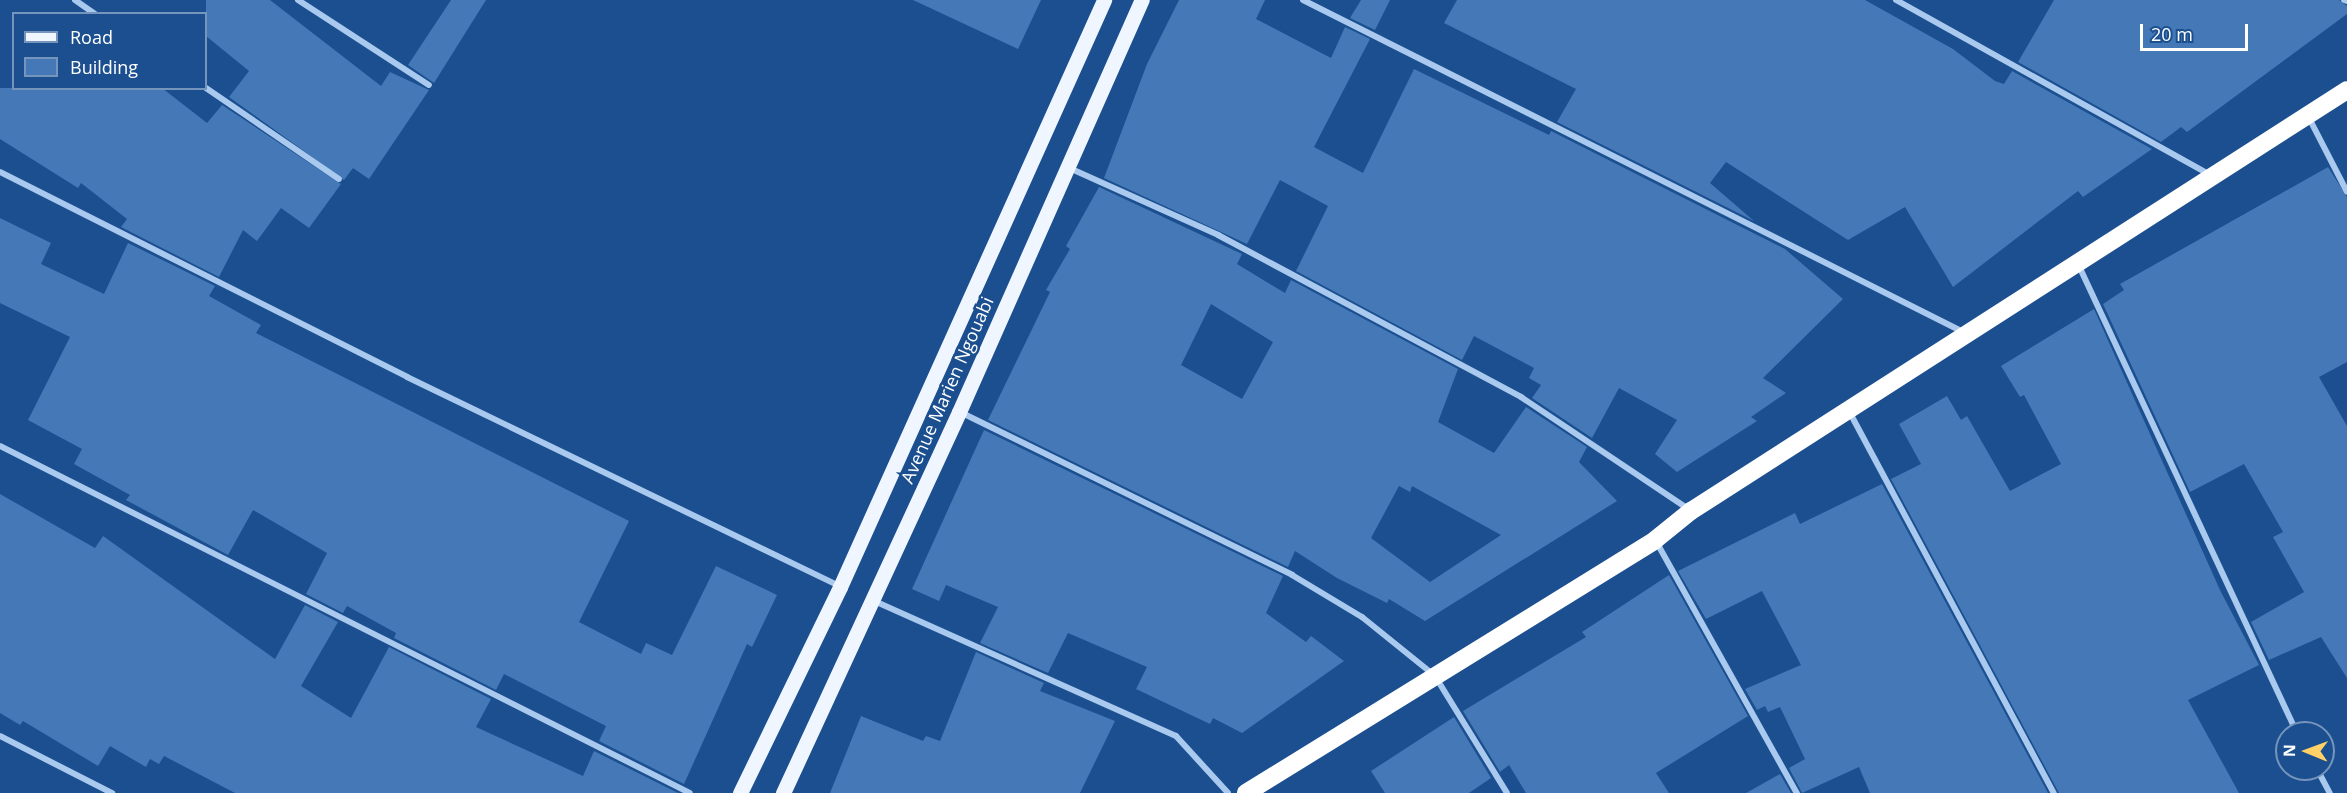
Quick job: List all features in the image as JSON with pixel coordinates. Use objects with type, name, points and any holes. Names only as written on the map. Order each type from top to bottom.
[{"type":"highway","points":[[1246,793],[1655,540],[1691,511],[1969,334],[2077,261],[2306,113],[2347,90]]},
{"type":"main road","points":[[740,793],[840,586],[1104,0]]},
{"type":"main road","name":"Avenue Marien Ngouabi","points":[[783,793],[959,412],[1142,0]]},
{"type":"street","points":[[75,0],[92,12]]},
{"type":"street","points":[[298,0],[429,85]]},
{"type":"street","points":[[1303,0],[1969,334]]},
{"type":"street","points":[[1896,0],[2211,175]]},
{"type":"street","points":[[207,89],[339,179]]},
{"type":"street","points":[[2306,113],[2347,192]]},
{"type":"street","points":[[1067,167],[1218,235],[1521,397],[1691,511]]},
{"type":"street","points":[[0,172],[407,377],[840,586]]},
{"type":"street","points":[[2077,261],[2291,721]]},
{"type":"street","points":[[1849,410],[2054,793]]},
{"type":"street","points":[[959,412],[1292,574],[1362,617],[1435,676],[1507,793]]},
{"type":"street","points":[[0,446],[690,793]]},
{"type":"street","points":[[1655,540],[1797,793]]},
{"type":"street","points":[[872,600],[1176,736],[1228,793]]},
{"type":"street","points":[[0,736],[112,793]]},
{"type":"building","points":[[206,0],[270,0],[381,86],[390,72],[429,90],[369,179],[353,168],[344,180],[229,97],[249,71],[207,37]]},
{"type":"building","points":[[451,0],[486,0],[434,83],[408,65]]},
{"type":"building","points":[[913,0],[1041,0],[1018,49]]},
{"type":"building","points":[[1179,0],[1265,0],[1256,19],[1331,58],[1345,27],[1370,39],[1314,147],[1363,173],[1414,69],[1549,135],[1551,131],[1785,249],[1843,299],[1763,378],[1786,393],[1751,417],[1757,421],[1677,472],[1655,454],[1677,420],[1619,388],[1592,438],[1532,398],[1541,385],[1529,378],[1534,368],[1474,336],[1462,360],[1296,271],[1328,206],[1280,180],[1247,244],[1104,178],[1147,64]]},
{"type":"building","points":[[1361,0],[1390,0],[1375,30],[1350,18]]},
{"type":"building","points":[[1457,0],[1865,0],[1953,49],[1995,81],[2004,84],[2012,71],[2152,149],[2083,197],[2078,191],[1953,287],[1905,207],[1848,240],[1726,162],[1710,183],[1754,221],[1557,122],[1576,89],[1444,23]]},
{"type":"building","points":[[2054,0],[2339,0],[2347,6],[2347,14],[2187,132],[2181,127],[2161,142],[2018,62]]},
{"type":"building","points":[[0,88],[12,88],[12,90],[165,90],[207,123],[222,105],[341,184],[309,228],[281,208],[257,241],[243,230],[219,277],[121,227],[127,219],[81,183],[78,188],[0,139]]},
{"type":"building","points":[[2328,167],[2347,197],[2347,362],[2319,377],[2347,426],[2347,678],[2321,637],[2269,660],[2251,622],[2304,592],[2273,537],[2283,532],[2244,464],[2190,492],[2103,304],[2124,290],[2120,284]]},
{"type":"building","points":[[1099,187],[1242,254],[1237,264],[1285,293],[1291,280],[1458,369],[1438,422],[1494,453],[1526,407],[1587,447],[1579,462],[1617,501],[1425,621],[1389,599],[1387,603],[1337,578],[1295,551],[1288,567],[988,420],[1050,292],[1046,290],[1070,249],[1066,246]],"holes":[[[1211,304],[1273,342],[1242,399],[1181,365]],[[1399,486],[1410,492],[1412,486],[1501,535],[1430,582],[1371,538]]]},
{"type":"building","points":[[0,218],[51,243],[41,264],[104,294],[128,243],[215,286],[209,296],[261,325],[256,333],[629,521],[579,622],[641,654],[646,643],[672,655],[716,566],[777,595],[752,647],[747,644],[684,784],[599,741],[606,726],[504,674],[496,690],[394,638],[396,633],[347,606],[343,613],[306,594],[327,553],[253,510],[228,555],[126,500],[130,495],[74,464],[82,449],[28,420],[70,337],[0,303]]},
{"type":"building","points":[[2094,309],[2220,590],[2259,665],[2188,700],[2239,793],[2059,793],[1891,479],[1921,464],[1899,424],[1947,396],[1961,420],[1967,416],[2010,491],[2061,464],[2024,395],[2020,397],[2001,366]]},
{"type":"building","points":[[984,430],[1283,576],[1266,613],[1306,642],[1311,636],[1344,661],[1242,733],[1213,718],[1210,724],[1136,689],[1147,667],[1068,633],[1048,673],[980,643],[998,607],[946,585],[939,601],[912,589]]},
{"type":"building","points":[[1882,484],[2048,793],[1870,793],[1859,767],[1802,793],[1789,768],[1805,759],[1780,707],[1768,712],[1765,706],[1757,710],[1745,689],[1801,665],[1762,591],[1706,619],[1678,571],[1795,513],[1800,524]]},
{"type":"building","points":[[0,494],[95,548],[103,536],[275,659],[305,605],[338,622],[301,686],[351,718],[389,647],[491,699],[476,727],[583,776],[594,751],[678,793],[235,793],[164,756],[159,764],[150,759],[146,767],[110,746],[98,766],[23,721],[20,725],[0,713]]},
{"type":"building","points":[[1669,575],[1748,716],[1656,773],[1669,793],[1526,793],[1509,765],[1500,772],[1463,711],[1586,637],[1582,632]]},
{"type":"building","points":[[976,652],[1044,683],[1040,691],[1115,721],[1080,793],[830,793],[861,716],[923,741],[926,736],[940,741]]},
{"type":"building","points":[[1454,717],[1491,778],[1469,793],[1385,793],[1371,771]]},
{"type":"building","points":[[1780,774],[1791,793],[1746,793]]}]
